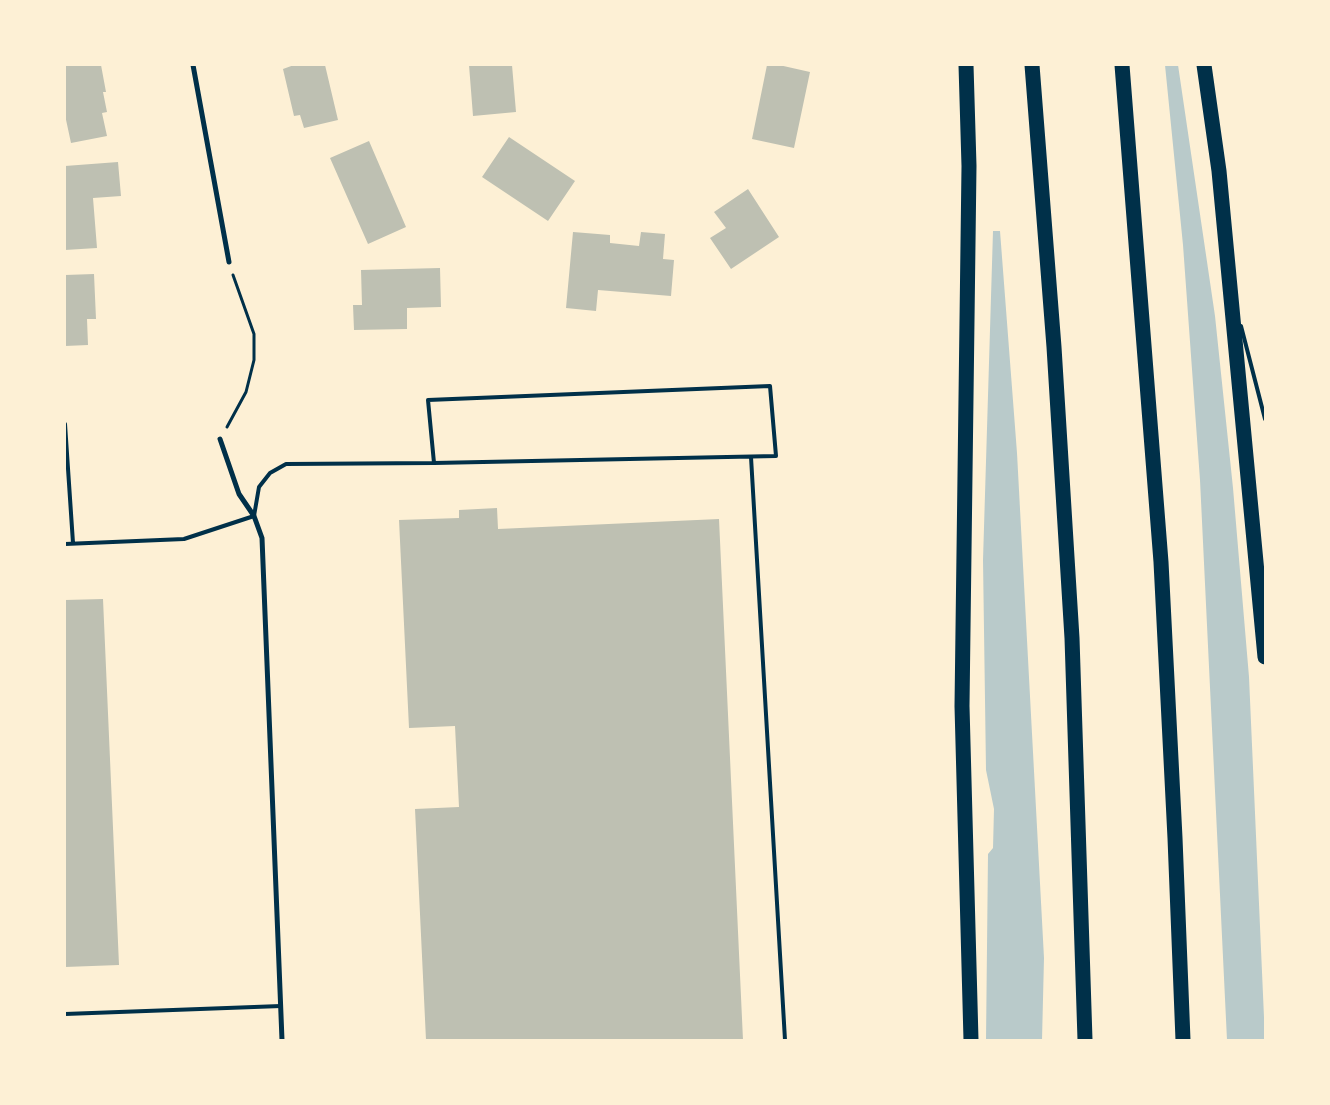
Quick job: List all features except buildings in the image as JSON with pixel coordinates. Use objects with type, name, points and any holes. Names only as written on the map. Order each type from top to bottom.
[{"type":"highway","points":[[966,65],[969,166],[962,706],[971,1040]]},
{"type":"highway","points":[[1032,65],[1054,348],[1072,638],[1085,1040]]},
{"type":"highway","points":[[1122,65],[1161,562],[1183,1040]]},
{"type":"highway","points":[[1204,65],[1219,171],[1265,657]]},
{"type":"street","points":[[193,65],[229,262]]},
{"type":"street","points":[[220,439],[239,494],[254,516],[262,538],[265,566],[282,1040]]},
{"type":"lane","points":[[1230,283],[1265,419]]},
{"type":"lane","points":[[65,544],[184,539],[254,516],[259,487],[270,473],[286,464],[434,463],[776,456],[770,386],[428,400],[434,463]]},
{"type":"lane","points":[[65,424],[73,543]]},
{"type":"lane","points":[[751,457],[785,1040]]},
{"type":"lane","points":[[65,1014],[280,1006]]},
{"type":"path","points":[[220,439],[246,392],[254,360],[254,334],[229,262]]},
{"type":"shaded area","points":[[1165,65],[1178,65],[1215,316],[1233,488],[1249,677],[1265,1040],[1227,1040],[1200,480],[1183,245]]},
{"type":"shaded area","points":[[993,231],[1000,231],[1017,453],[1044,958],[1042,1040],[986,1040],[988,854],[993,848],[994,809],[986,770],[983,560]]}]
